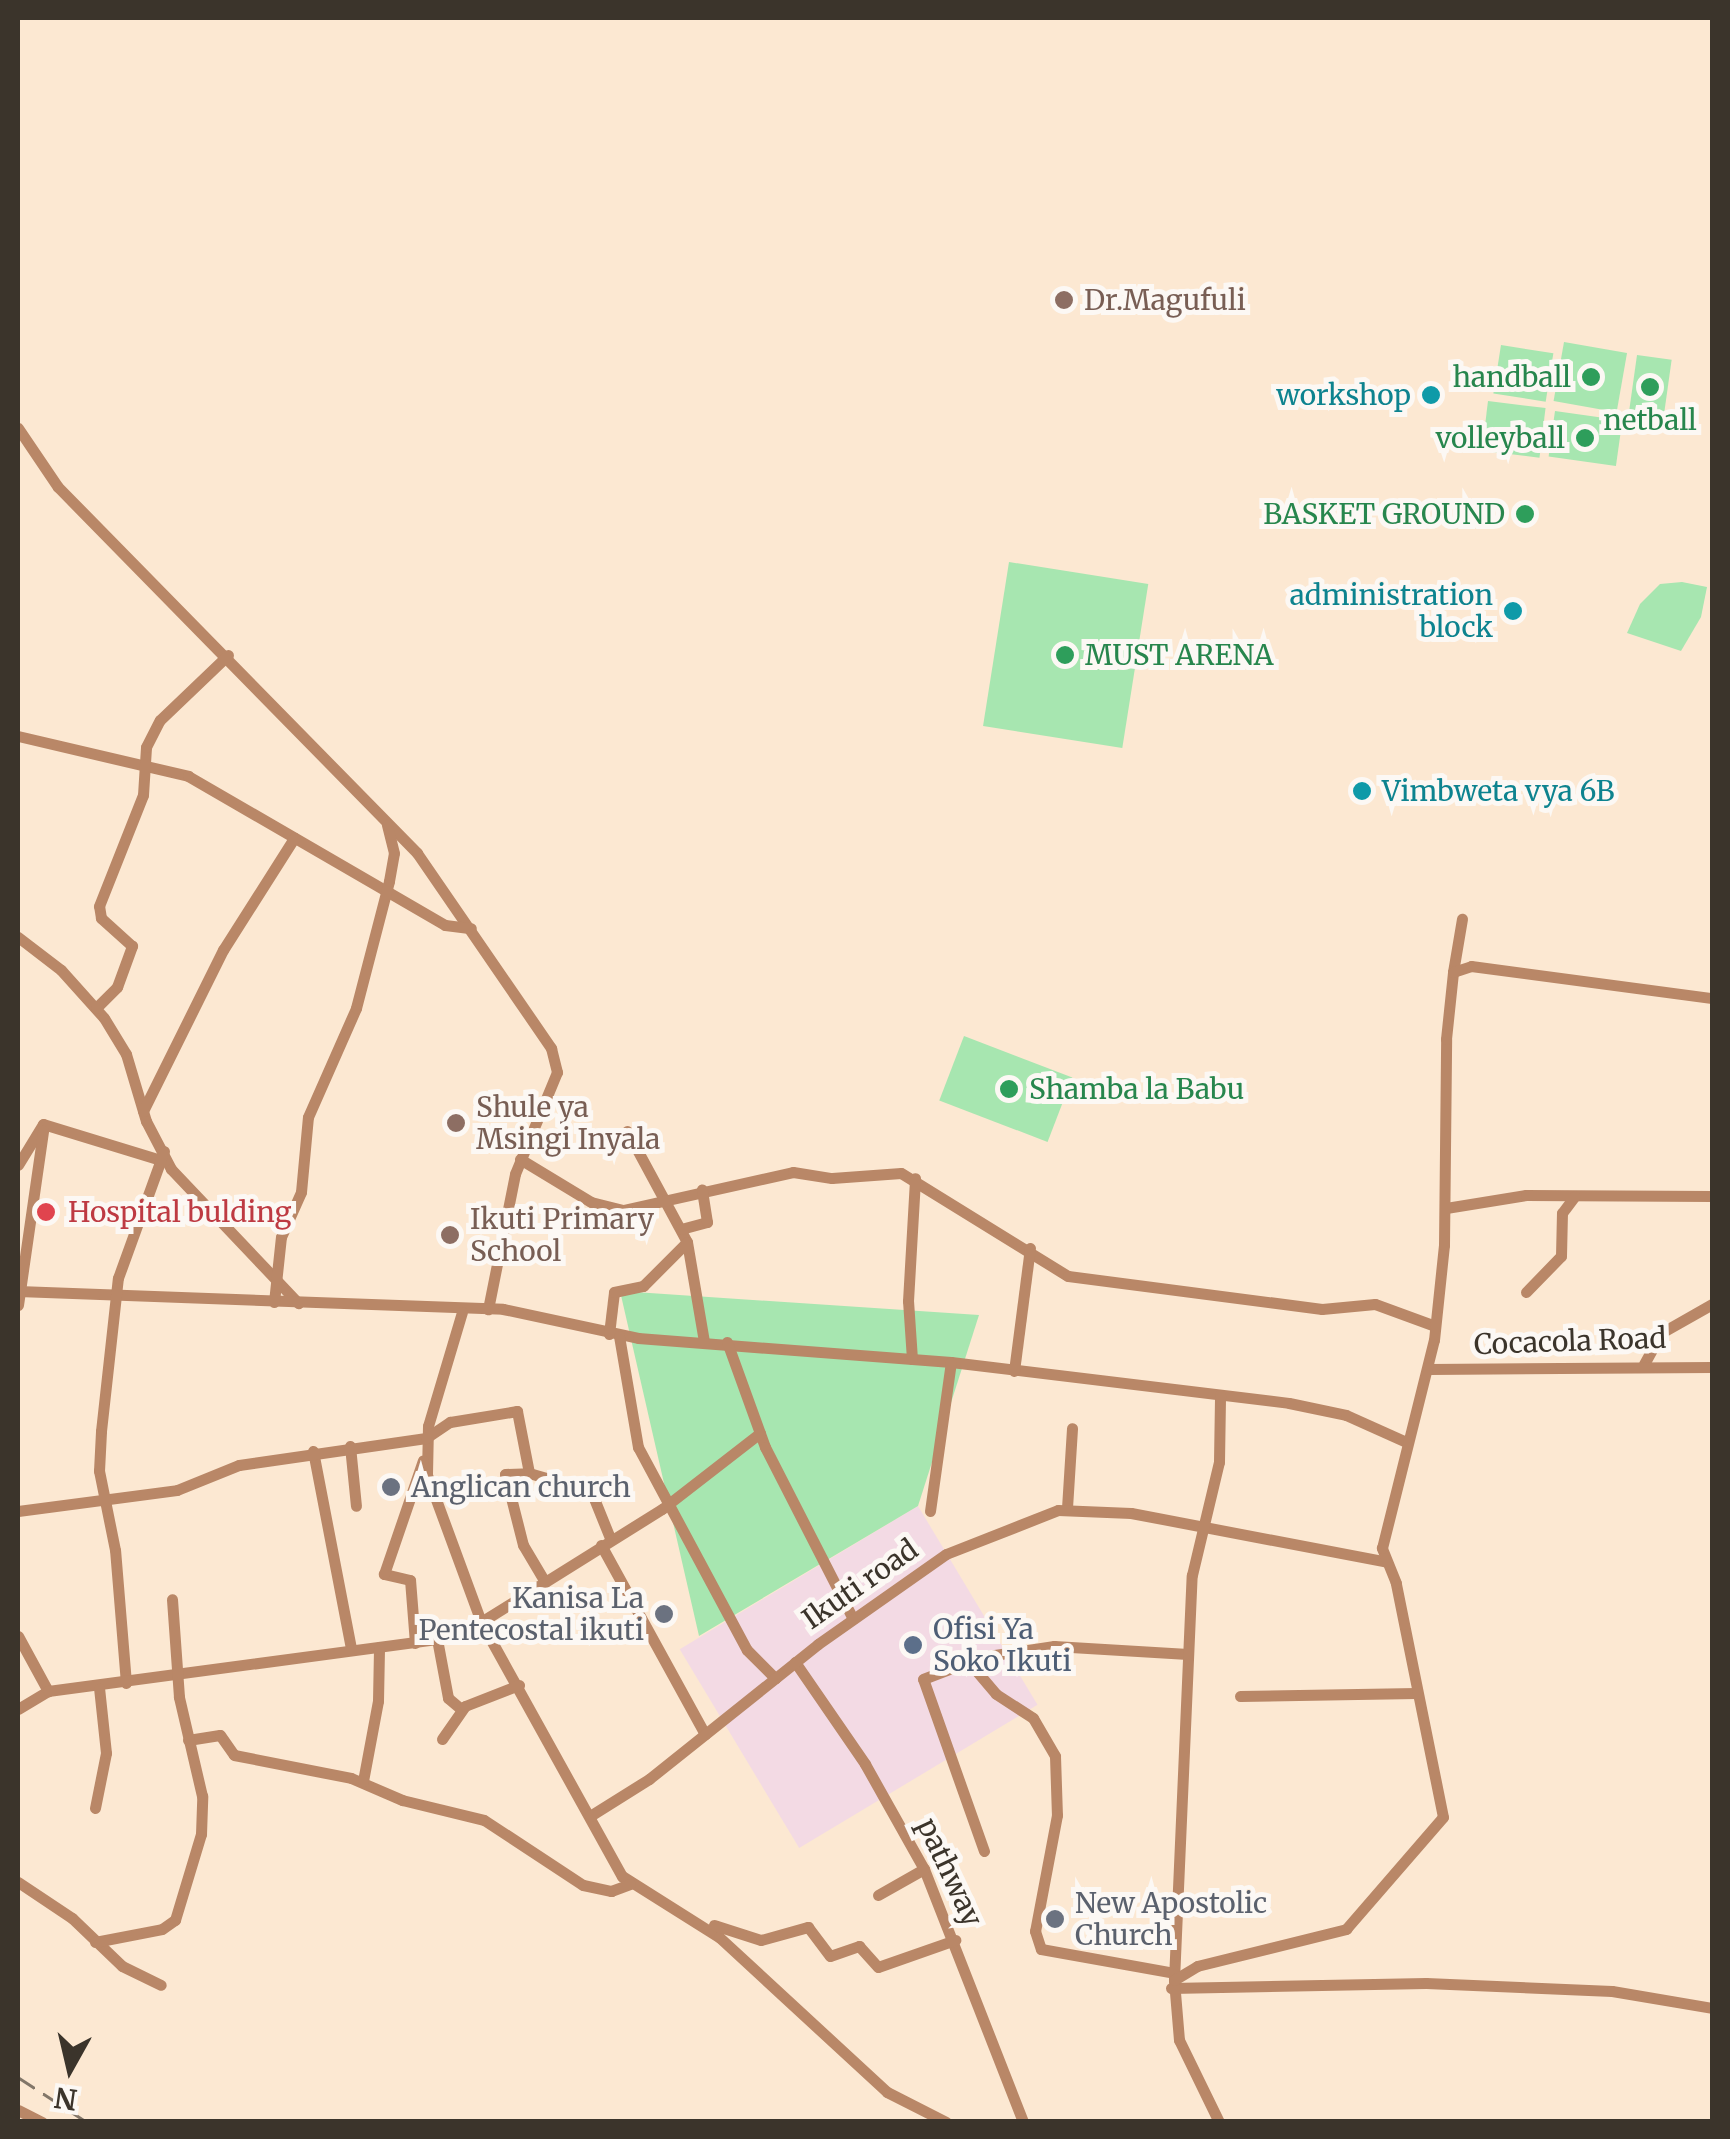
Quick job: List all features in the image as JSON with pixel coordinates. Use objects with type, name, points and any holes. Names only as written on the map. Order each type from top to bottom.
[{"type":"street","points":[[18,428],[58,487],[228,655],[310,751],[386,820],[471,928],[557,1060],[520,1159],[488,1309]]},
{"type":"street","points":[[96,1008],[117,988],[132,946],[99,912],[143,795],[144,765],[160,720],[228,655]]},
{"type":"street","points":[[18,736],[188,776],[452,928],[471,928]]},
{"type":"street","points":[[274,1302],[281,1237],[301,1192],[308,1117],[356,1008],[386,891],[394,852],[386,820]]},
{"type":"street","points":[[143,1111],[224,950],[294,838]]},
{"type":"street","points":[[1173,1980],[1197,1966],[1346,1929],[1438,1828],[1442,1796],[1416,1694],[1396,1583],[1383,1561],[1406,1442],[1429,1369],[1435,1326],[1446,1208],[1446,1038],[1462,919]]},
{"type":"street","points":[[18,937],[96,1008],[126,1054],[143,1111],[163,1156],[190,1192],[298,1303]]},
{"type":"street","points":[[1453,972],[1471,966],[1712,998]]},
{"type":"street","points":[[163,1156],[43,1124],[18,1296],[114,1296],[462,1312],[488,1309],[614,1335],[951,1362],[1326,1410],[1406,1442]]},
{"type":"street","points":[[627,1131],[671,1203],[687,1242],[704,1341]]},
{"type":"street","points":[[18,1165],[43,1132]]},
{"type":"street","points":[[126,1683],[108,1499],[99,1462],[114,1296],[163,1156]]},
{"type":"street","points":[[520,1159],[600,1206],[623,1210],[671,1203],[702,1189],[793,1172],[915,1178],[1030,1248],[1052,1269],[1082,1279],[1322,1309],[1375,1304],[1435,1326]]},
{"type":"street","points":[[912,1359],[908,1301],[915,1178]]},
{"type":"street","points":[[681,1228],[707,1222],[702,1189]]},
{"type":"street","points":[[1446,1208],[1499,1196],[1712,1196]]},
{"type":"street","points":[[1526,1292],[1561,1256],[1562,1214],[1575,1196]]},
{"type":"street","points":[[687,1242],[643,1286],[614,1292],[614,1335],[638,1448],[747,1650],[775,1678]]},
{"type":"street","points":[[1014,1371],[1030,1248]]},
{"type":"street","points":[[1644,1364],[1661,1333],[1712,1304]]},
{"type":"street","points":[[415,1643],[410,1580],[384,1574],[423,1460],[462,1312]]},
{"type":"street","points":[[726,1342],[760,1433],[853,1619]]},
{"type":"street","points":[[930,1511],[951,1362]]},
{"type":"street","name":"Cocacola Road","points":[[1429,1369],[1644,1364],[1712,1368]]},
{"type":"street","points":[[1218,2122],[1178,2040],[1173,1980],[1188,1654],[1202,1526],[1219,1462],[1220,1396]]},
{"type":"street","points":[[18,1511],[177,1490],[239,1465],[426,1438],[450,1422],[516,1411],[529,1473]]},
{"type":"street","points":[[1067,1508],[1072,1428]]},
{"type":"street","points":[[18,1710],[48,1691],[100,1688],[176,1670],[437,1639],[482,1622],[546,1582],[670,1501],[760,1433]]},
{"type":"street","points":[[350,1446],[356,1506]]},
{"type":"street","points":[[313,1452],[351,1648]]},
{"type":"street","points":[[423,1460],[482,1622],[630,1884],[719,1937],[887,2092],[946,2122]]},
{"type":"street","points":[[546,1582],[524,1545],[504,1474],[529,1473],[591,1491],[606,1541],[705,1734]]},
{"type":"street","name":"Ikuti road","points":[[590,1816],[946,1554],[1067,1508],[1202,1526],[1383,1561]]},
{"type":"street","points":[[95,1942],[162,1929],[175,1920],[202,1818],[176,1670],[172,1599]]},
{"type":"street","points":[[18,1636],[48,1691]]},
{"type":"street","points":[[437,1639],[448,1698],[461,1709]]},
{"type":"street","points":[[984,1851],[922,1686],[926,1676],[968,1661],[1083,1644],[1188,1654]]},
{"type":"street","points":[[364,1781],[378,1701],[379,1646]]},
{"type":"street","points":[[968,1661],[996,1694],[1033,1718],[1055,1756],[1057,1814],[1036,1931],[1041,1950],[1173,1980],[1426,1983],[1612,1991],[1712,2008]]},
{"type":"street","name":"pathway","points":[[795,1662],[865,1764],[924,1869],[955,1940],[1022,2122]]},
{"type":"street","points":[[442,1739],[461,1709],[518,1685]]},
{"type":"street","points":[[94,1808],[106,1752],[100,1688]]},
{"type":"street","points":[[1240,1696],[1416,1694]]},
{"type":"street","points":[[188,1740],[220,1734],[234,1755],[364,1781],[402,1800],[484,1820],[582,1885],[610,1891],[630,1884]]},
{"type":"street","points":[[878,1895],[924,1869]]},
{"type":"street","points":[[18,1882],[72,1918],[122,1966],[162,1985]]},
{"type":"street","points":[[714,1925],[761,1940],[808,1927],[830,1956],[859,1946],[878,1967],[955,1940]]},
{"type":"street","points":[[18,2110],[34,2120]]},
{"type":"shaded area","points":[[918,1506],[1037,1705],[799,1848],[680,1649]]},
{"type":"green space","name":"handball","points":[[1564,342],[1627,353],[1617,412],[1554,401]]},
{"type":"green space","points":[[1501,345],[1553,353],[1546,402],[1493,393]]},
{"type":"green space","name":"netball","points":[[1637,355],[1672,360],[1663,418],[1629,413]]},
{"type":"green space","points":[[1488,401],[1546,408],[1539,458],[1482,451]]},
{"type":"green space","name":"volleyball","points":[[1555,411],[1622,420],[1616,466],[1549,457]]},
{"type":"green space","name":"MUST ARENA","points":[[1009,562],[1148,584],[1122,748],[983,726]]},
{"type":"green space","points":[[1682,582],[1707,587],[1701,617],[1681,651],[1627,633],[1640,604],[1660,584]]},
{"type":"green space","name":"Shamba la Babu","points":[[964,1036],[1072,1078],[1048,1142],[939,1100]]},
{"type":"green space","points":[[620,1291],[979,1315],[918,1506],[699,1636]]},
{"type":"railway","points":[[18,2077],[87,2122]]},
{"type":"place","name":"Dr.Magufuli","points":[[1064,300]]},
{"type":"place","name":"handball","points":[[1591,377]]},
{"type":"place","name":"netball","points":[[1650,387]]},
{"type":"place","name":"workshop","points":[[1431,395]]},
{"type":"place","name":"volleyball","points":[[1585,438]]},
{"type":"place","name":"BASKET GROUND","points":[[1525,514]]},
{"type":"place","name":"administration block","points":[[1513,611]]},
{"type":"place","name":"MUST ARENA","points":[[1065,655]]},
{"type":"place","name":"Vimbweta vya 6B","points":[[1362,791]]},
{"type":"place","name":"Shamba la Babu","points":[[1009,1089]]},
{"type":"place","name":"Shule ya Msingi Inyala","points":[[456,1123]]},
{"type":"place","name":"Hospital bulding","points":[[46,1212]]},
{"type":"place","name":"Ikuti Primary School","points":[[450,1235]]},
{"type":"place","name":"Anglican church","points":[[391,1487]]},
{"type":"place","name":"Kanisa La Pentecostal ikuti","points":[[664,1614]]},
{"type":"place","name":"Ofisi Ya Soko Ikuti","points":[[913,1645]]},
{"type":"place","name":"New Apostolic Church","points":[[1055,1919]]}]
